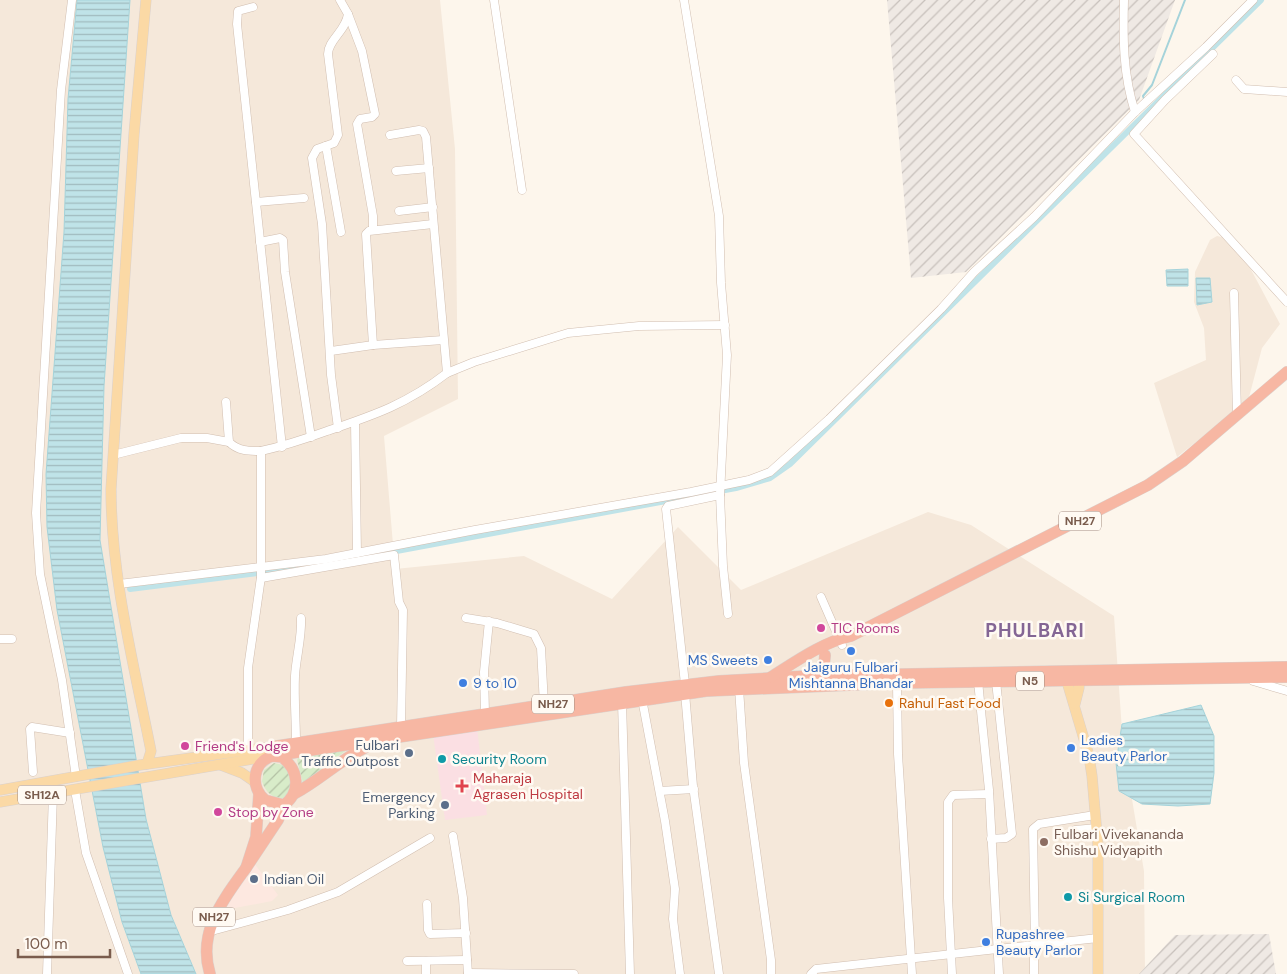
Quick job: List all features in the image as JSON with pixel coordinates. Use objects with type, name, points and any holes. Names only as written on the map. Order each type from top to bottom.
[{"type":"highway","name":"NH27","points":[[272,751],[296,743],[544,705],[685,689],[772,683],[844,640],[1140,490],[1183,460],[1287,372]]},
{"type":"highway","name":"NH27","points":[[272,751],[388,737],[642,699],[685,689],[759,688],[786,677],[825,655],[844,640]]},
{"type":"highway","points":[[825,655],[824,666],[827,675]]},
{"type":"highway","name":"N5","points":[[1079,676],[1287,667]]},
{"type":"highway","name":"N5","points":[[786,677],[827,675],[1246,679],[1287,677]]},
{"type":"highway","name":"N5","points":[[772,683],[996,681],[1065,676]]},
{"type":"highway","name":"NH27","points":[[210,974],[205,948],[208,932],[217,910],[278,820],[284,805],[294,794],[315,783],[351,754],[388,737]]},
{"type":"highway","points":[[255,782],[260,764],[272,751],[291,765],[296,778],[294,794]]},
{"type":"highway","name":"NH27","points":[[246,868],[256,837],[259,794],[255,782]]},
{"type":"highway","points":[[259,794],[269,802],[284,805]]},
{"type":"main road","points":[[146,0],[133,144],[113,455],[112,528],[119,584],[152,752],[163,762]]},
{"type":"main road","points":[[1065,676],[1090,756],[1097,828],[1098,974]]},
{"type":"main road","points":[[1075,704],[1079,676]]},
{"type":"main road","name":"SH12A","points":[[0,790],[143,764],[248,751],[272,751]]},
{"type":"main road","name":"SH12A","points":[[0,802],[220,764],[272,751]]},
{"type":"main road","points":[[143,764],[152,752]]},
{"type":"main road","points":[[220,764],[242,773],[255,782]]},
{"type":"street","points":[[72,0],[61,90],[36,513],[40,574],[62,680],[79,777]]},
{"type":"street","points":[[340,0],[348,14],[362,51],[375,114],[372,117],[360,119],[357,124],[373,216],[373,230]]},
{"type":"street","points":[[494,0],[522,190]]},
{"type":"street","points":[[684,0],[718,200],[721,283],[727,355],[720,495],[723,566],[728,614]]},
{"type":"street","points":[[1124,0],[1123,53],[1130,96],[1135,112]]},
{"type":"street","points":[[261,573],[358,553],[720,486],[770,472],[802,445],[941,309],[974,272],[1034,217],[1135,112],[1253,0]]},
{"type":"street","points":[[253,7],[238,11],[237,24],[282,447]]},
{"type":"street","points":[[338,428],[332,390],[322,224],[312,158],[317,149],[334,143],[338,135],[328,48],[344,28],[348,14]]},
{"type":"street","points":[[1213,54],[1134,132],[1287,302]]},
{"type":"street","points":[[1236,80],[1244,89],[1287,92]]},
{"type":"street","points":[[1157,92],[1165,100]]},
{"type":"street","points":[[390,135],[423,130],[426,137],[447,373]]},
{"type":"street","points":[[326,146],[341,232]]},
{"type":"street","points":[[396,171],[429,168]]},
{"type":"street","points":[[256,202],[304,198]]},
{"type":"street","points":[[399,210],[433,208]]},
{"type":"street","points":[[372,345],[366,234],[373,230],[433,224]]},
{"type":"street","points":[[260,242],[280,238],[283,240],[286,272],[311,437]]},
{"type":"street","points":[[1234,293],[1237,415]]},
{"type":"street","points":[[113,455],[181,438],[207,438],[229,442],[235,448],[242,450],[261,451],[282,447],[355,422],[402,403],[422,392],[447,373],[474,362],[568,333],[639,326],[725,325]]},
{"type":"street","points":[[331,351],[372,345],[443,340]]},
{"type":"street","points":[[226,402],[229,442]]},
{"type":"street","points":[[355,422],[358,553]]},
{"type":"street","points":[[248,751],[248,668],[261,573],[261,451]]},
{"type":"street","points":[[719,974],[694,789],[666,509],[668,506],[720,495]]},
{"type":"street","points":[[119,584],[261,573],[394,555],[404,622],[401,727]]},
{"type":"street","points":[[821,597],[844,640]]},
{"type":"street","points":[[296,743],[295,679],[301,618]]},
{"type":"street","points":[[466,618],[488,621],[534,634],[539,640],[544,705]]},
{"type":"street","points":[[485,714],[484,672],[488,621]]},
{"type":"street","points":[[0,639],[12,639]]},
{"type":"street","points":[[1246,679],[1287,691]]},
{"type":"street","points":[[978,681],[989,794],[999,974]]},
{"type":"street","points":[[991,839],[1006,838],[1012,834],[996,681]]},
{"type":"street","points":[[897,683],[898,754],[912,974]]},
{"type":"street","points":[[738,688],[744,762],[772,960],[771,974]]},
{"type":"street","points":[[642,699],[660,791],[675,889],[673,919],[680,974]]},
{"type":"street","points":[[622,702],[630,974]]},
{"type":"street","points":[[33,772],[30,729],[32,727],[70,733]]},
{"type":"street","points":[[79,789],[86,854],[128,974]]},
{"type":"street","points":[[660,791],[694,789]]},
{"type":"street","points":[[47,974],[53,794]]},
{"type":"street","points":[[952,974],[948,898],[948,802],[953,795],[989,794]]},
{"type":"street","points":[[1034,974],[1033,829],[1039,824],[1095,815]]},
{"type":"street","points":[[1075,830],[1097,828]]},
{"type":"street","points":[[453,836],[464,898],[468,973],[574,974]]},
{"type":"street","points":[[208,932],[288,910],[333,894],[430,838]]},
{"type":"street","points":[[427,904],[428,930],[430,934],[466,933]]},
{"type":"street","points":[[811,974],[816,969],[1098,938]]},
{"type":"street","points":[[407,961],[467,960]]},
{"type":"street","points":[[426,961],[426,974]]},
{"type":"shaded area","points":[[0,0],[440,0],[455,149],[458,399],[384,436],[395,569],[524,556],[612,599],[678,527],[741,590],[928,512],[971,525],[1114,616],[1123,745],[1144,871],[1145,974],[0,974]]},
{"type":"shaded area","points":[[887,0],[1175,0],[1139,100],[966,272],[911,278]]},
{"type":"shaded area","points":[[1217,236],[1226,238],[1248,264],[1280,324],[1262,348],[1248,401],[1177,457],[1154,383],[1206,360],[1204,328],[1194,302],[1195,272],[1210,240]]},
{"type":"shaded area","name":"Maharaja Agrasen Hospital","points":[[477,727],[487,815],[445,820],[433,734]]},
{"type":"shaded area","name":"Indian Oil","points":[[254,863],[278,895],[272,901],[219,911]]},
{"type":"shaded area","points":[[1269,934],[1276,974],[1139,974],[1175,935]]},
{"type":"green space","points":[[348,749],[303,783],[297,760],[299,757]]},
{"type":"green space","points":[[274,763],[283,765],[290,775],[292,789],[284,798],[270,794],[262,781],[264,770]]},
{"type":"water","points":[[77,0],[130,0],[104,386],[100,540],[146,819],[171,915],[196,974],[141,974],[122,922],[103,847],[57,610],[47,527],[46,474],[64,232],[68,99]]},
{"type":"water","points":[[1188,269],[1188,286],[1167,286],[1166,270]]},
{"type":"water","points":[[1196,278],[1210,278],[1212,302],[1197,305]]},
{"type":"water","points":[[1201,705],[1214,736],[1214,773],[1210,804],[1178,806],[1142,804],[1119,791],[1116,763],[1122,724]]},
{"type":"waterway","points":[[1144,99],[1143,96],[1152,85],[1185,0]]},
{"type":"waterway","points":[[375,555],[736,488],[770,478],[790,464],[1261,0]]},
{"type":"waterway","points":[[130,589],[298,568]]},
{"type":"place","name":"TIC Rooms","points":[[821,628]]},
{"type":"place","name":"Jaiguru Fulbari Mishtanna Bhandar","points":[[851,651]]},
{"type":"place","name":"MS Sweets","points":[[768,660]]},
{"type":"place","name":"9 to 10","points":[[463,683]]},
{"type":"place","name":"Rahul Fast Food","points":[[889,703]]},
{"type":"place","name":"Friend's Lodge","points":[[185,746]]},
{"type":"place","name":"Ladies Beauty Parlor","points":[[1071,748]]},
{"type":"place","name":"Fulbari Traffic Outpost","points":[[409,753]]},
{"type":"place","name":"Security Room","points":[[442,759]]},
{"type":"place","name":"Maharaja Agrasen Hospital","points":[[462,786]]},
{"type":"place","name":"Emergency Parking","points":[[445,805]]},
{"type":"place","name":"Stop by Zone","points":[[218,812]]},
{"type":"place","name":"Fulbari Vivekananda Shishu Vidyapith","points":[[1044,842]]},
{"type":"place","name":"Indian Oil","points":[[254,879]]},
{"type":"place","name":"Si Surgical Room","points":[[1068,897]]},
{"type":"place","name":"Rupashree Beauty Parlor","points":[[986,942]]},
{"type":"district","name":"PHULBARI","points":[[1035,630]]}]
